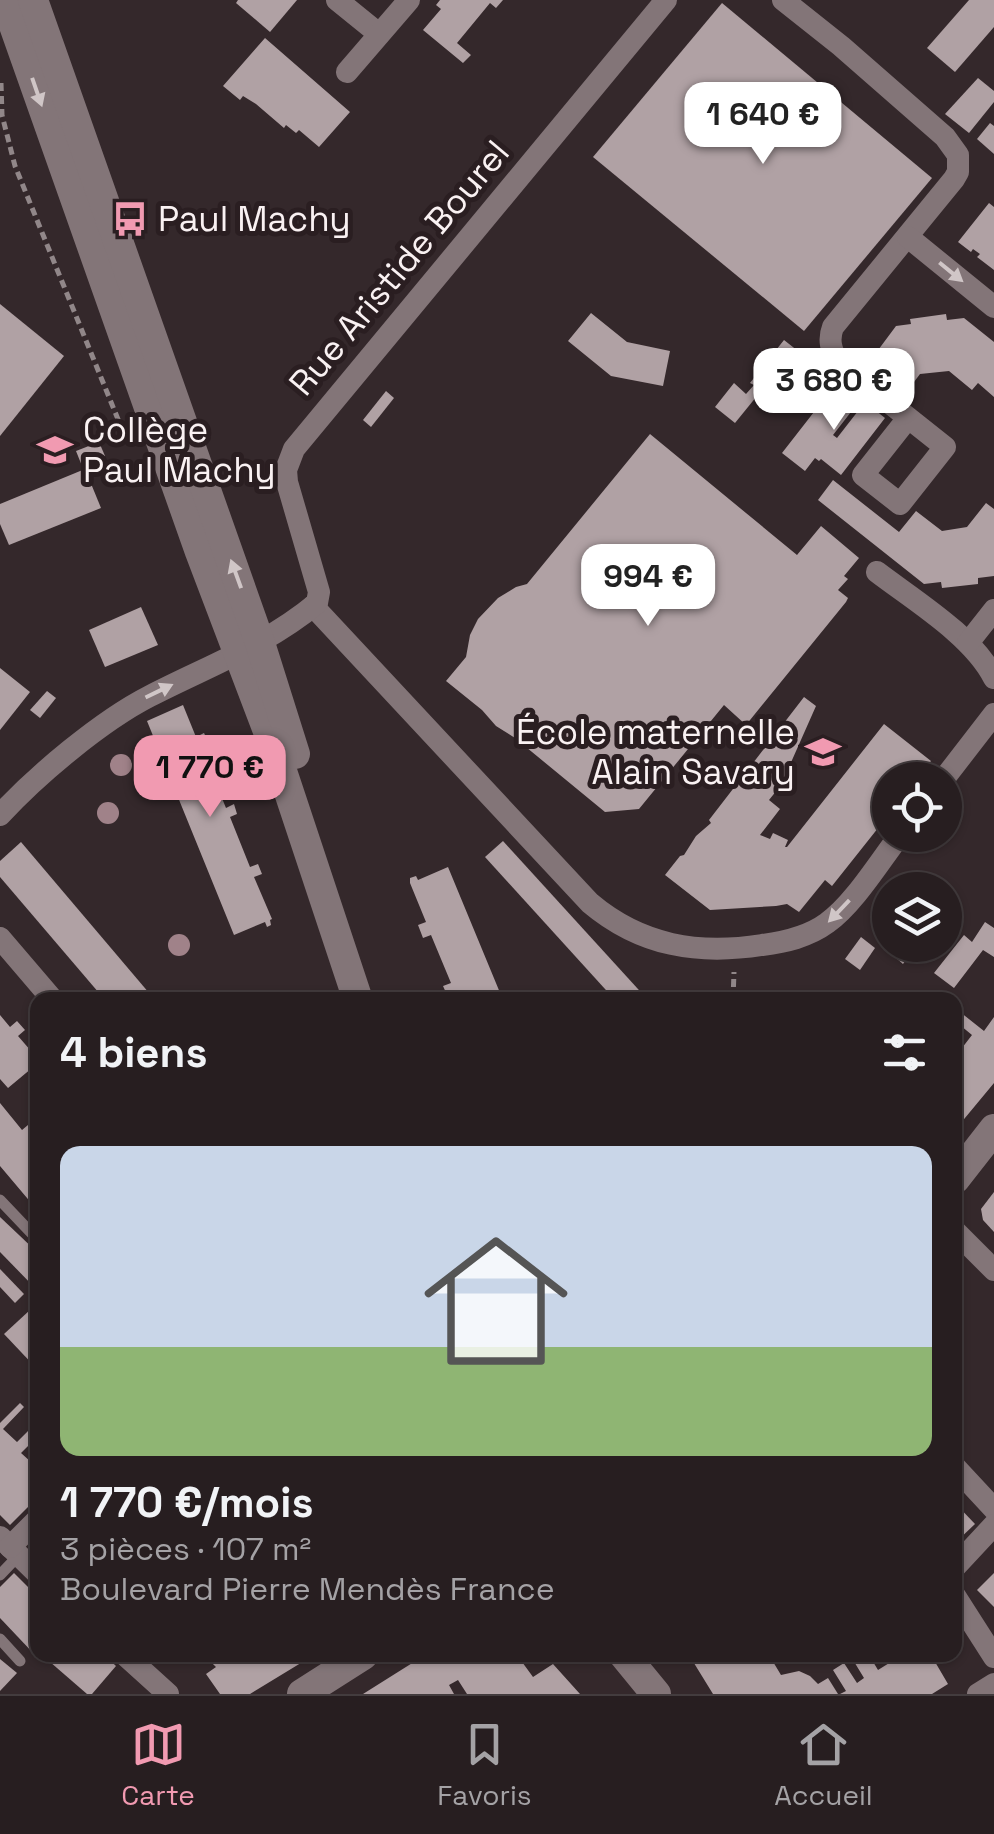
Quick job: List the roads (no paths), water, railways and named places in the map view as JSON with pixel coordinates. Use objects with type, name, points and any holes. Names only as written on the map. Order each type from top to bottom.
[{"type":"main road","points":[[5,0],[249,649],[280,700],[336,892],[370,992]]},
{"type":"main road","points":[[33,0],[249,649],[274,747],[355,992]]},
{"type":"main road","points":[[962,1170],[994,1129]]},
{"type":"main road","points":[[302,1694],[352,1662]]},
{"type":"main road","points":[[609,1662],[630,1694]]},
{"type":"main road","points":[[630,1662],[658,1694]]},
{"type":"main road","points":[[641,1662],[658,1694]]},
{"type":"street","points":[[336,0],[379,34]]},
{"type":"street","points":[[347,72],[409,0]]},
{"type":"street","name":"Rue Aristide Bourel","points":[[313,606],[319,592],[286,482],[294,449],[666,0]]},
{"type":"street","points":[[783,0],[935,127],[958,155],[958,172],[830,335],[838,362],[908,418]]},
{"type":"street","points":[[908,237],[994,306]]},
{"type":"street","points":[[878,572],[978,651],[994,678]]},
{"type":"street","points":[[0,815],[123,711],[249,649],[313,606],[581,894],[600,912],[634,933],[675,945],[720,950],[803,936],[828,923],[847,904],[887,852]]},
{"type":"street","points":[[968,643],[994,610]]},
{"type":"street","points":[[957,762],[994,714]]},
{"type":"street","points":[[0,938],[46,992]]},
{"type":"street","points":[[962,1238],[994,1270]]},
{"type":"street","points":[[962,1475],[994,1509]]},
{"type":"street","points":[[962,1559],[994,1525]]},
{"type":"street","points":[[30,1527],[10,1546],[30,1566]]},
{"type":"street","points":[[962,1607],[994,1657]]},
{"type":"street","points":[[134,1662],[168,1694]]},
{"type":"street","points":[[978,1694],[994,1684]]},
{"type":"lane","points":[[0,1200],[30,1232]]},
{"type":"lane","points":[[0,1575],[10,1546]]},
{"type":"lane","points":[[0,1639],[20,1661]]},
{"type":"place","name":"Paul Machy","points":[[130,219]]},
{"type":"place","name":"Collège Paul Machy","points":[[55,450]]},
{"type":"place","name":"École maternelle Alain Savary","points":[[823,752]]}]
